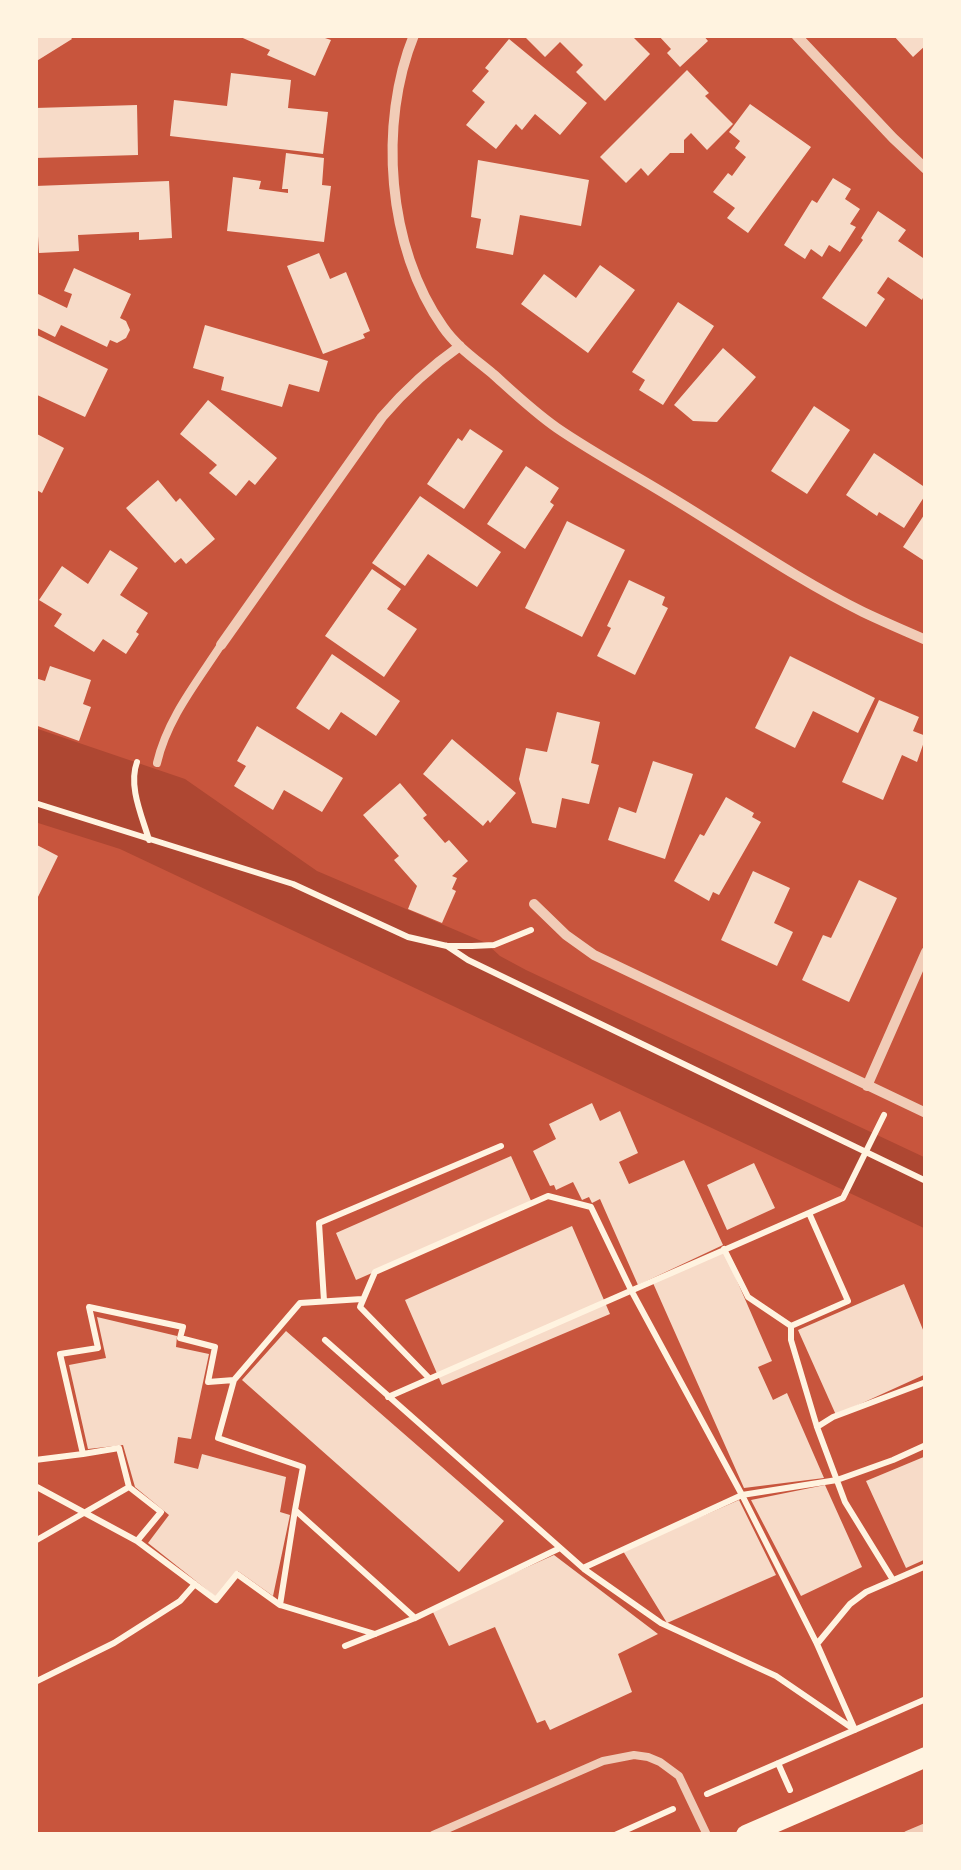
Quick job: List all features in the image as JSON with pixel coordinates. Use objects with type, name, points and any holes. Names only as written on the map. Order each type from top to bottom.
[{"type":"main road","points":[[746,1835],[926,1757]]},
{"type":"street","points":[[414,35],[402,67],[392,129],[398,215],[408,253],[443,328],[554,426],[815,585],[926,640]]},
{"type":"street","points":[[796,35],[926,169]]},
{"type":"street","points":[[220,645],[382,417],[406,388],[460,346]]},
{"type":"street","points":[[534,904],[594,955],[926,1113]]},
{"type":"street","points":[[867,1086],[926,952]]},
{"type":"lane","points":[[157,762],[161,744],[220,645]]},
{"type":"lane","points":[[433,1835],[620,1756],[648,1757],[672,1769],[679,1776],[706,1835]]},
{"type":"lane","points":[[906,1835],[926,1826]]},
{"type":"path","points":[[149,840],[134,786],[134,768],[140,756],[161,744]]},
{"type":"path","points":[[35,803],[293,884],[408,937],[447,946],[494,944],[551,921]]},
{"type":"path","points":[[447,946],[468,960],[926,1181]]},
{"type":"path","points":[[388,1397],[843,1198],[894,1098]]},
{"type":"path","points":[[324,1301],[319,1222],[502,1146]]},
{"type":"path","points":[[429,1378],[360,1307],[375,1272],[548,1196],[591,1208],[630,1290],[742,1495],[817,1644],[855,1730]]},
{"type":"path","points":[[791,1326],[848,1300],[809,1212]]},
{"type":"path","points":[[724,1249],[748,1297],[791,1326]]},
{"type":"path","points":[[280,1605],[303,1467],[218,1438],[234,1380],[300,1303],[364,1298]]},
{"type":"path","points":[[82,1454],[60,1354],[98,1348],[89,1307],[183,1327],[180,1338],[215,1347],[208,1382],[234,1380]]},
{"type":"path","points":[[791,1326],[791,1340],[836,1480],[845,1502],[893,1580]]},
{"type":"path","points":[[325,1340],[583,1568],[661,1622],[776,1676],[855,1730]]},
{"type":"path","points":[[818,1427],[833,1417],[926,1382]]},
{"type":"path","points":[[583,1568],[742,1495],[836,1480],[926,1445]]},
{"type":"path","points":[[35,1460],[120,1448],[129,1487],[161,1512],[137,1541]]},
{"type":"path","points":[[35,1486],[137,1541],[216,1600],[237,1574],[280,1605],[375,1634]]},
{"type":"path","points":[[35,1541],[129,1487]]},
{"type":"path","points":[[295,1510],[414,1618]]},
{"type":"path","points":[[345,1646],[414,1618],[560,1548]]},
{"type":"path","points":[[817,1644],[850,1604],[866,1592],[926,1566]]},
{"type":"path","points":[[35,1682],[114,1643],[180,1601],[196,1584]]},
{"type":"path","points":[[614,1835],[926,1699]]},
{"type":"shaded area","points":[[35,728],[185,779],[317,871],[486,943],[526,970],[926,1158],[926,1229],[120,849],[35,822]]},
{"type":"building","points":[[35,35],[69,35],[72,39],[35,62]]},
{"type":"building","points":[[236,35],[323,35],[331,40],[315,76],[267,55],[270,50]]},
{"type":"building","points":[[523,35],[631,35],[650,54],[605,101],[576,72],[583,65],[560,42],[545,57]]},
{"type":"building","points":[[658,35],[703,35],[708,41],[680,67]]},
{"type":"building","points":[[893,35],[926,35],[926,45],[913,57]]},
{"type":"building","points":[[509,39],[587,103],[560,135],[535,114],[522,130],[516,124],[496,149],[466,125],[485,102],[472,91]]},
{"type":"building","points":[[687,70],[709,93],[705,96],[733,124],[707,150],[691,133],[684,140],[684,153],[670,153],[648,176],[641,168],[626,183],[600,157]]},
{"type":"building","points":[[231,73],[291,80],[288,108],[328,112],[323,154],[170,136],[174,100],[227,106]]},
{"type":"building","points":[[750,104],[811,147],[748,233],[727,218],[735,208],[713,192],[746,157],[735,148],[740,141],[729,132]]},
{"type":"building","points":[[137,105],[138,155],[35,158],[35,108]]},
{"type":"building","points":[[286,153],[324,158],[322,185],[331,186],[324,242],[227,231],[233,177],[261,181],[259,189],[288,193],[288,189],[282,189]]},
{"type":"building","points":[[478,160],[589,180],[581,226],[520,215],[513,255],[476,248],[481,219],[471,217]]},
{"type":"building","points":[[833,178],[851,189],[845,199],[860,209],[850,224],[856,227],[840,252],[829,245],[822,257],[811,249],[805,259],[784,245],[812,200],[817,203]]},
{"type":"building","points":[[169,181],[172,238],[139,240],[139,232],[78,235],[79,251],[39,253],[35,186]]},
{"type":"building","points":[[878,211],[906,230],[898,241],[926,260],[926,291],[922,300],[888,277],[877,293],[885,299],[866,327],[822,298],[863,240]]},
{"type":"building","points":[[319,253],[330,279],[346,272],[370,331],[363,334],[365,338],[323,354],[287,266]]},
{"type":"building","points":[[600,265],[635,290],[588,353],[521,304],[544,274],[576,298]]},
{"type":"building","points":[[74,268],[131,294],[120,318],[130,330],[126,338],[117,343],[110,340],[107,347],[61,325],[55,337],[35,327],[38,294],[67,308],[72,294],[64,291]]},
{"type":"building","points":[[678,302],[714,326],[663,405],[639,390],[645,380],[632,372]]},
{"type":"building","points":[[205,325],[328,361],[319,392],[289,384],[282,407],[221,390],[224,377],[193,368]]},
{"type":"building","points":[[35,334],[108,369],[85,417],[35,394]]},
{"type":"building","points":[[723,348],[756,377],[717,422],[693,421],[674,405]]},
{"type":"building","points":[[208,400],[277,458],[255,485],[249,480],[236,496],[209,473],[217,465],[180,434]]},
{"type":"building","points":[[814,406],[850,430],[807,494],[771,471]]},
{"type":"building","points":[[470,429],[503,451],[464,509],[427,484],[458,438],[462,441]]},
{"type":"building","points":[[35,433],[64,448],[42,493],[35,489]]},
{"type":"building","points":[[874,453],[926,488],[904,528],[846,495]]},
{"type":"building","points":[[526,466],[559,488],[550,502],[554,505],[525,549],[487,524]]},
{"type":"building","points":[[158,480],[176,502],[180,498],[215,539],[186,564],[181,558],[175,563],[126,508]]},
{"type":"building","points":[[420,496],[501,552],[477,587],[428,554],[405,586],[372,563]]},
{"type":"building","points":[[926,512],[926,562],[903,547]]},
{"type":"building","points":[[567,521],[625,550],[582,637],[525,608]]},
{"type":"building","points":[[110,550],[138,568],[120,595],[148,613],[126,654],[103,639],[94,652],[54,626],[62,614],[39,600],[62,566],[88,584]]},
{"type":"building","points":[[372,569],[401,589],[387,609],[417,629],[384,677],[325,636]]},
{"type":"building","points":[[629,580],[665,597],[662,605],[668,608],[635,675],[597,656]]},
{"type":"building","points":[[332,654],[400,701],[376,736],[341,712],[329,730],[296,708]]},
{"type":"building","points":[[790,656],[875,698],[858,733],[813,711],[795,748],[755,728]]},
{"type":"building","points":[[50,666],[91,680],[83,704],[91,707],[79,741],[35,725],[35,678],[45,681]]},
{"type":"building","points":[[879,700],[919,717],[913,731],[926,736],[917,762],[902,755],[883,800],[842,782]]},
{"type":"building","points":[[557,712],[600,722],[591,763],[599,765],[589,804],[562,798],[556,828],[532,823],[519,779],[526,748],[547,752]]},
{"type":"building","points":[[257,726],[343,778],[322,812],[284,790],[273,810],[234,786],[246,766],[237,761]]},
{"type":"building","points":[[452,739],[516,793],[483,826],[423,774]]},
{"type":"building","points":[[653,761],[693,774],[665,859],[608,840],[619,807],[636,813]]},
{"type":"building","points":[[400,783],[427,815],[423,818],[468,861],[452,876],[457,878],[452,889],[456,891],[442,923],[408,909],[417,886],[394,860],[399,856],[363,815]]},
{"type":"building","points":[[726,797],[754,813],[752,817],[761,822],[719,895],[713,892],[709,901],[674,881]]},
{"type":"building","points":[[35,844],[58,856],[35,903]]},
{"type":"building","points":[[753,871],[790,888],[774,923],[793,932],[777,966],[721,940]]},
{"type":"building","points":[[859,880],[897,898],[849,1002],[802,980],[823,935],[831,938]]},
{"type":"building","points":[[592,1103],[600,1121],[620,1111],[638,1153],[619,1162],[629,1184],[684,1160],[723,1245],[638,1285],[600,1199],[592,1203],[589,1197],[582,1200],[573,1182],[556,1190],[554,1185],[550,1186],[533,1151],[556,1139],[549,1124]]},
{"type":"building","points":[[511,1156],[532,1203],[356,1280],[336,1233]]},
{"type":"building","points":[[754,1163],[775,1208],[727,1230],[707,1185]]},
{"type":"building","points":[[572,1226],[610,1314],[442,1385],[405,1300]]},
{"type":"building","points":[[724,1251],[772,1361],[758,1367],[773,1400],[787,1393],[824,1478],[744,1488],[653,1283]]},
{"type":"building","points":[[904,1284],[926,1337],[926,1374],[836,1415],[798,1330]]},
{"type":"building","points":[[97,1317],[177,1336],[176,1347],[209,1354],[191,1439],[178,1437],[174,1463],[198,1469],[202,1454],[286,1477],[280,1512],[290,1515],[273,1596],[238,1571],[216,1597],[148,1543],[169,1515],[135,1487],[123,1445],[88,1449],[69,1365],[106,1358]]},
{"type":"building","points":[[286,1331],[504,1521],[459,1572],[242,1380]]},
{"type":"building","points":[[926,1456],[926,1559],[906,1568],[866,1481]]},
{"type":"building","points":[[825,1485],[862,1567],[801,1596],[751,1500]]},
{"type":"building","points":[[739,1500],[776,1575],[667,1623],[623,1551]]},
{"type":"building","points":[[554,1555],[658,1634],[618,1654],[632,1692],[550,1730],[545,1720],[537,1723],[495,1627],[449,1646],[432,1610]]}]
